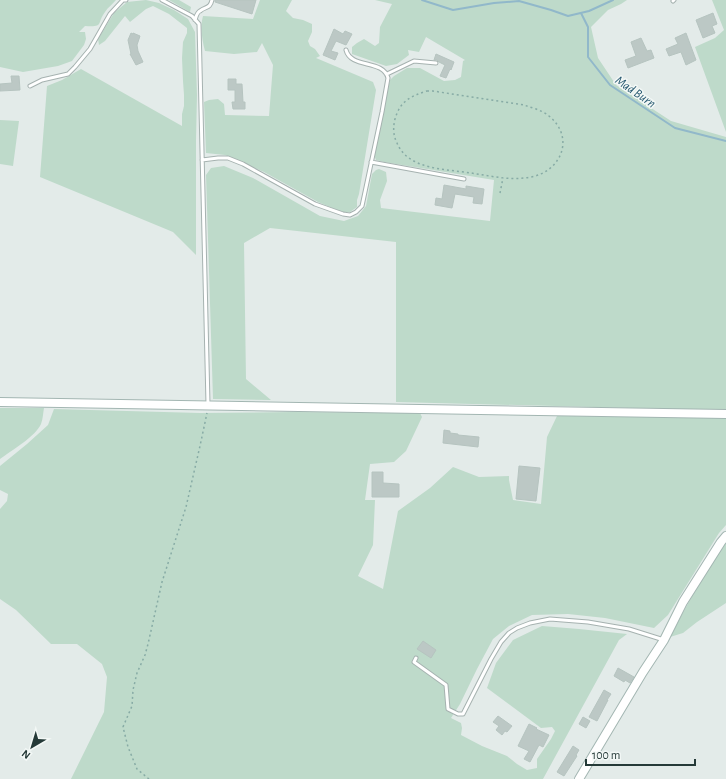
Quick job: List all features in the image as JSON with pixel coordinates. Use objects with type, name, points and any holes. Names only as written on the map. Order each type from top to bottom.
[{"type":"street","points":[[0,402],[726,414]]},
{"type":"street","points":[[579,779],[643,672],[664,640],[683,602],[726,536]]},
{"type":"lane","points":[[30,86],[42,80],[68,74],[90,49],[110,14],[123,0],[126,0]]},
{"type":"lane","points":[[162,0],[192,16],[199,24],[208,406]]},
{"type":"lane","points":[[195,20],[200,10],[208,7],[212,0]]},
{"type":"lane","points":[[202,160],[228,158],[243,164],[315,204],[343,214],[350,215],[356,212],[362,206],[388,78],[383,69],[353,59],[347,55],[346,50]]},
{"type":"lane","points":[[387,74],[414,61],[436,63]]},
{"type":"lane","points":[[371,162],[464,179]]},
{"type":"lane","points":[[416,658],[414,662],[446,685],[448,709],[458,714],[463,714],[490,659],[501,642],[517,628],[530,623],[550,619],[588,622],[629,629],[664,640]]},
{"type":"path","points":[[427,91],[433,91],[524,105],[548,115],[554,121],[562,135],[563,149],[557,161],[542,174],[522,178],[503,178],[427,167],[411,160],[400,149],[394,135],[394,125],[399,109],[404,102],[412,96],[427,91]]},
{"type":"path","points":[[500,193],[503,178]]},
{"type":"path","points":[[149,779],[137,769],[128,747],[123,727],[132,706],[133,690],[137,673],[145,655],[162,582],[186,507],[208,406]]},
{"type":"green space","points":[[0,0],[116,0],[106,10],[98,25],[85,26],[79,32],[85,32],[86,39],[84,45],[72,61],[58,66],[23,72],[0,67]]},
{"type":"green space","points":[[146,0],[159,3],[188,19],[195,32],[197,95],[196,255],[173,232],[40,177],[47,86],[62,80],[81,69],[182,126],[184,95],[182,58],[183,42],[187,33],[187,28],[169,14],[153,6],[146,9],[130,22],[125,16],[105,41],[99,45],[98,39],[114,13],[127,2]]},
{"type":"green space","points":[[169,0],[179,0],[191,7],[190,12]]},
{"type":"green space","points":[[260,0],[292,0],[286,11],[293,18],[312,24],[312,32],[308,41],[310,46],[315,49],[320,56],[316,58],[373,82],[376,90],[357,207],[350,212],[342,212],[318,202],[264,172],[225,155],[206,153],[204,102],[218,99],[224,104],[225,115],[269,116],[273,65],[262,43],[257,52],[234,54],[205,51],[202,34],[203,16],[253,19]]},
{"type":"green space","points":[[375,0],[627,0],[608,10],[591,27],[598,58],[616,85],[671,121],[726,137],[726,410],[668,410],[396,402],[396,242],[270,228],[244,243],[246,379],[271,400],[213,399],[206,175],[211,168],[224,166],[253,178],[320,216],[344,221],[358,216],[366,206],[372,174],[379,169],[386,172],[387,181],[380,200],[381,208],[490,221],[494,180],[376,160],[374,155],[390,80],[407,68],[420,68],[444,81],[455,80],[461,77],[463,61],[465,60],[426,37],[419,52],[408,50],[409,55],[397,64],[386,66],[352,54],[352,47],[364,39],[375,46],[379,43],[380,27],[392,4]]},
{"type":"green space","points":[[712,0],[726,0],[726,132],[695,47],[715,38],[724,30]]},
{"type":"green space","points":[[0,120],[19,121],[13,166],[0,164]]},
{"type":"green space","points":[[0,408],[44,408],[42,422],[38,429],[23,443],[0,459]]},
{"type":"green space","points":[[54,409],[200,413],[420,413],[422,417],[406,451],[394,462],[370,464],[365,500],[375,500],[373,545],[358,576],[383,589],[398,511],[430,488],[453,467],[479,477],[509,476],[513,500],[541,504],[547,437],[557,416],[726,417],[726,525],[719,533],[668,615],[654,628],[605,618],[568,614],[532,615],[509,626],[493,639],[460,704],[451,718],[461,723],[461,735],[482,746],[507,756],[527,770],[537,768],[537,759],[555,731],[552,727],[541,728],[487,688],[496,663],[513,640],[542,626],[627,634],[619,640],[543,779],[71,779],[104,712],[107,677],[102,664],[77,644],[51,644],[16,610],[0,599],[0,509],[7,501],[8,494],[0,490],[0,466],[48,425]]},
{"type":"green space","points":[[726,541],[726,603],[683,633],[670,637],[691,598]]},
{"type":"building","points":[[215,0],[256,0],[252,14],[215,2]]},
{"type":"building","points":[[713,13],[717,24],[712,26],[715,33],[703,38],[696,20]]},
{"type":"building","points":[[334,29],[343,34],[345,31],[352,34],[346,45],[336,41],[331,51],[338,53],[335,60],[323,55]]},
{"type":"building","points":[[131,33],[140,36],[137,45],[143,62],[136,65],[130,54],[128,40]]},
{"type":"building","points":[[686,33],[696,60],[686,65],[681,52],[669,56],[666,49],[678,44],[675,38]]},
{"type":"building","points":[[641,38],[647,51],[651,50],[654,58],[628,68],[625,60],[636,56],[631,42]]},
{"type":"building","points":[[436,54],[454,62],[446,78],[440,76],[445,65],[437,60],[434,60]]},
{"type":"building","points":[[11,76],[19,76],[20,90],[0,91],[0,84],[12,83]]},
{"type":"building","points":[[228,79],[236,79],[236,84],[242,84],[245,109],[233,109],[232,102],[235,102],[235,90],[228,90]]},
{"type":"building","points":[[444,185],[466,189],[466,186],[484,189],[482,204],[473,203],[474,197],[455,194],[452,208],[435,205],[436,198],[442,199]]},
{"type":"building","points":[[444,430],[458,435],[479,437],[478,447],[443,443]]},
{"type":"building","points":[[519,466],[540,468],[536,501],[516,499]]},
{"type":"building","points":[[372,472],[383,472],[383,483],[399,484],[399,497],[372,497]]},
{"type":"building","points":[[423,641],[436,650],[431,658],[417,649]]},
{"type":"building","points":[[618,668],[634,677],[630,683],[625,680],[624,682],[614,676]]},
{"type":"building","points":[[604,690],[611,694],[597,721],[589,717]]},
{"type":"building","points":[[498,716],[512,726],[502,735],[496,730],[499,726],[493,722]]},
{"type":"building","points":[[583,717],[590,721],[586,728],[579,724]]},
{"type":"building","points":[[529,724],[549,735],[543,747],[539,745],[530,762],[524,759],[529,751],[518,746]]},
{"type":"building","points":[[573,746],[579,750],[576,755],[577,756],[564,776],[557,772]]},
{"type":"waterway","points":[[422,0],[453,10],[494,3],[519,1],[568,16],[589,11],[613,0]]},
{"type":"waterway","name":"Mad Burn","points":[[581,13],[588,27],[588,57],[610,85],[675,128],[726,141]]}]
